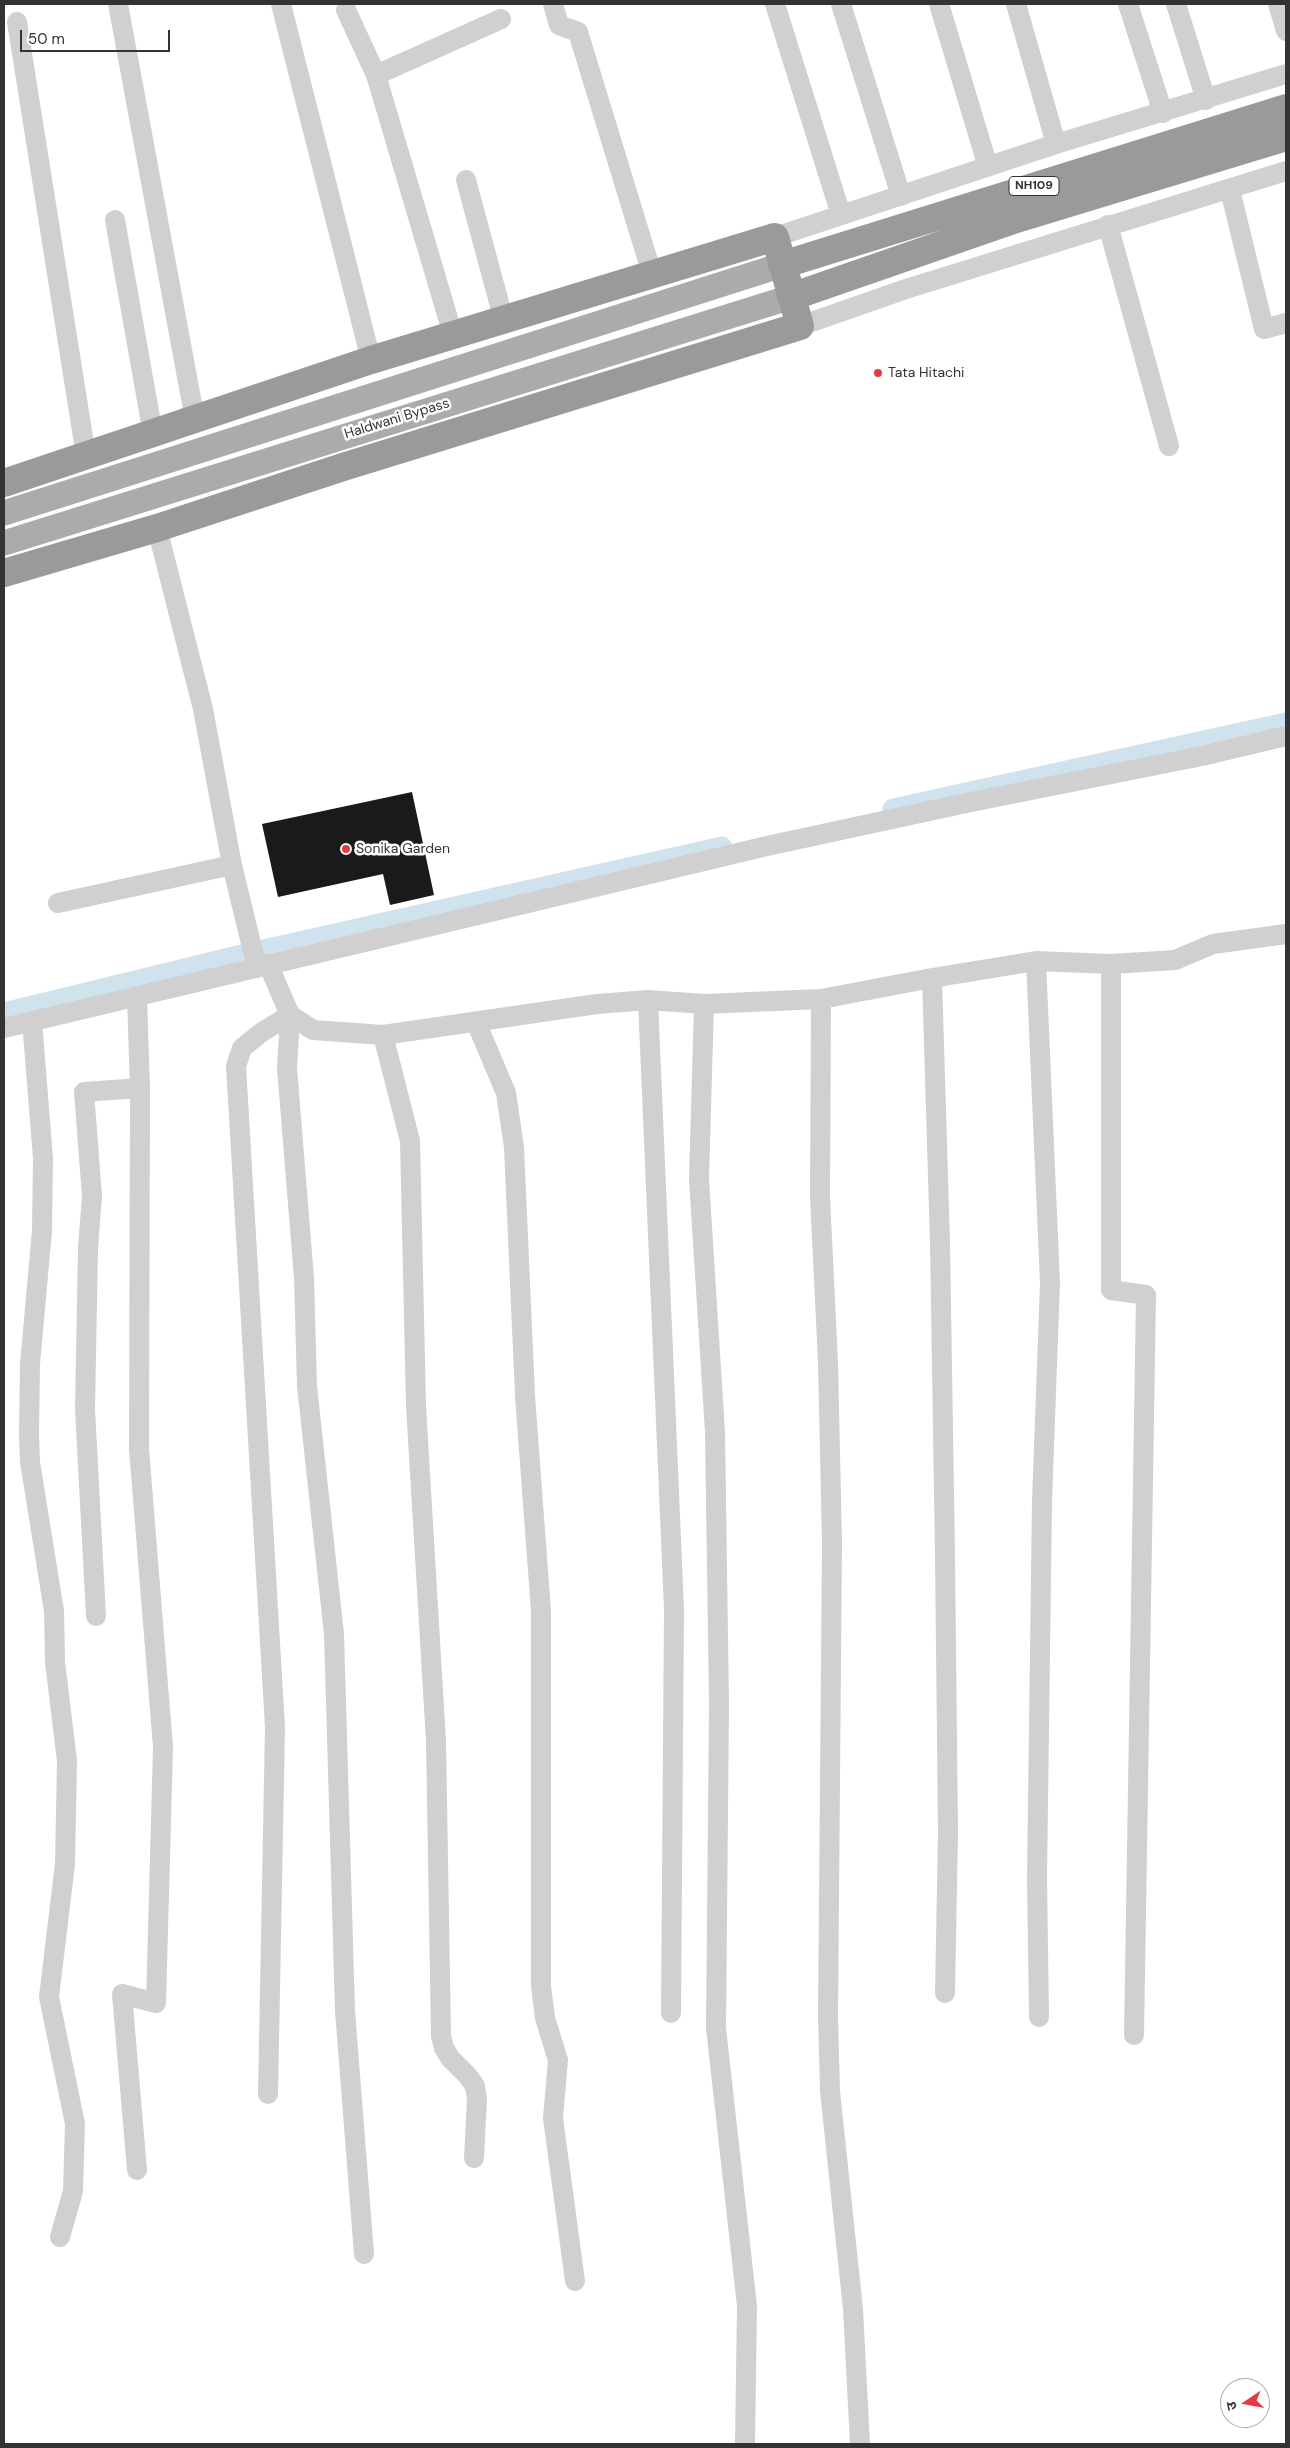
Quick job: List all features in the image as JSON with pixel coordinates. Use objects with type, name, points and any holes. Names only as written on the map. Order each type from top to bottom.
[{"type":"highway","name":"NH109","points":[[782,265],[1286,108]]},
{"type":"highway","name":"NH109","points":[[792,297],[1016,219],[1286,137]]},
{"type":"highway","points":[[4,483],[371,360],[775,237],[800,326],[353,464],[157,528],[4,573]]},
{"type":"main road","points":[[4,512],[782,265]]},
{"type":"main road","name":"Haldwani Bypass","points":[[4,543],[792,297]]},
{"type":"street","points":[[118,4],[196,420]]},
{"type":"street","points":[[281,4],[371,360]]},
{"type":"street","points":[[553,4],[560,25],[578,32],[652,274]]},
{"type":"street","points":[[775,4],[841,215]]},
{"type":"street","points":[[841,4],[901,196]]},
{"type":"street","points":[[940,4],[988,166]]},
{"type":"street","points":[[1016,4],[1056,144]]},
{"type":"street","points":[[1128,4],[1163,113]]},
{"type":"street","points":[[1176,4],[1206,100]]},
{"type":"street","points":[[1278,4],[1286,31]]},
{"type":"street","points":[[346,10],[376,75],[453,335]]},
{"type":"street","points":[[376,75],[501,19]]},
{"type":"street","points":[[17,22],[86,456]]},
{"type":"street","points":[[775,237],[1056,144],[1206,100],[1286,74]]},
{"type":"street","points":[[800,326],[906,289],[1108,225],[1286,172]]},
{"type":"street","points":[[466,180],[504,321]]},
{"type":"street","points":[[1230,190],[1264,328],[1286,323]]},
{"type":"street","points":[[115,220],[153,434]]},
{"type":"street","points":[[1108,225],[1169,446]]},
{"type":"street","points":[[157,528],[203,709],[232,865],[258,959],[290,1014],[312,1030],[383,1035],[597,1004],[648,1000],[704,1004],[821,999],[1036,961],[1111,964],[1175,960],[1213,944],[1286,934]]},
{"type":"street","points":[[4,1028],[138,998],[258,959],[767,846],[971,802],[1202,756],[1286,736]]},
{"type":"street","points":[[58,903],[232,865]]},
{"type":"street","points":[[1036,961],[1050,1283],[1041,1560],[1037,1878],[1039,2017]]},
{"type":"street","points":[[1111,964],[1111,1290],[1146,1295],[1134,2035]]},
{"type":"street","points":[[932,978],[940,1243],[945,1564],[948,1820],[945,1994]]},
{"type":"street","points":[[137,2170],[122,1994],[156,2003],[163,1747],[139,1449],[140,1088],[138,998]]},
{"type":"street","points":[[821,999],[820,1197],[828,1362],[832,1544],[830,2081],[853,2309],[860,2444]]},
{"type":"street","points":[[648,1000],[674,1609],[671,2012]]},
{"type":"street","points":[[704,1004],[699,1179],[715,1432],[719,1704],[716,2028],[747,2306],[746,2444]]},
{"type":"street","points":[[268,2094],[276,1727],[236,1066],[242,1048],[290,1014]]},
{"type":"street","points":[[290,1014],[287,1068],[304,1278],[306,1386],[334,1634],[345,2011],[364,2254]]},
{"type":"street","points":[[32,1022],[42,1158],[42,1231],[30,1364],[30,1462],[54,1611],[55,1662],[67,1761],[65,1864],[49,1997],[75,2124],[73,2191],[60,2237]]},
{"type":"street","points":[[476,1022],[506,1092],[514,1147],[525,1396],[541,1611],[541,1986],[545,2018],[558,2060],[553,2118],[575,2281]]},
{"type":"street","points":[[383,1035],[410,1142],[416,1406],[436,1741],[441,2036],[444,2048],[450,2058],[468,2076],[474,2086],[477,2099],[474,2158]]},
{"type":"street","points":[[96,1616],[85,1410],[88,1248],[92,1196],[84,1092],[140,1088]]},
{"type":"building","name":"Sonika Garden","points":[[412,792],[434,895],[390,905],[383,874],[278,897],[262,824]]},
{"type":"waterway","points":[[893,809],[1286,723]]},
{"type":"waterway","points":[[4,1013],[246,954],[722,847]]},
{"type":"place","name":"Tata Hitachi","points":[[878,373]]},
{"type":"place","name":"Sonika Garden","points":[[346,849]]}]
